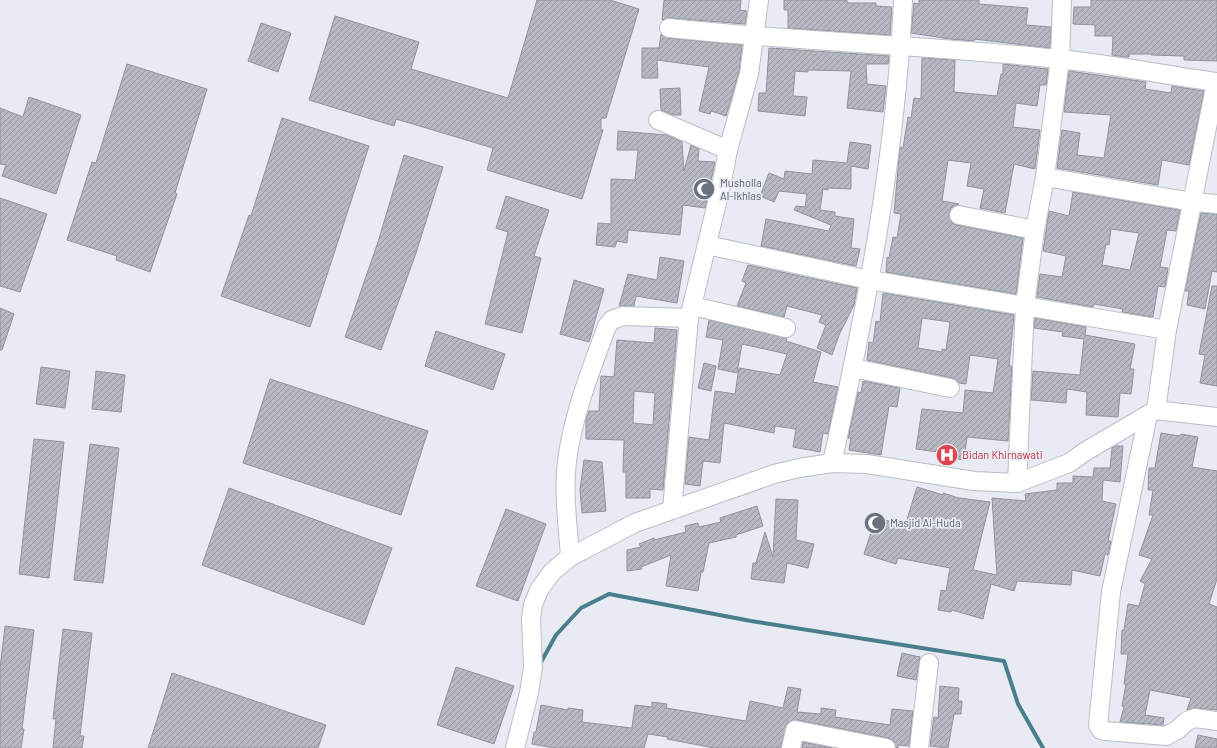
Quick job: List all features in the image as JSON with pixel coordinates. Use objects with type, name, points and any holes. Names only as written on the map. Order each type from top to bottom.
[{"type":"street","points":[[672,510],[691,312],[728,150],[749,74],[759,0]]},
{"type":"street","points":[[832,462],[853,368],[870,280],[888,171],[901,45],[902,0]]},
{"type":"street","points":[[1017,483],[1024,305],[1035,230],[1045,177],[1060,59],[1062,0]]},
{"type":"street","points":[[669,28],[754,37],[901,45],[1060,59],[1217,82],[1167,330],[1152,413],[1110,592],[1098,725],[1101,730],[1105,731],[1158,737],[1171,735],[1187,721],[1195,718],[1217,721]]},
{"type":"street","points":[[658,120],[728,150]]},
{"type":"street","points":[[1045,177],[1194,202],[1217,204]]},
{"type":"street","points":[[959,215],[1035,230]]},
{"type":"street","points":[[707,245],[870,280],[1167,330]]},
{"type":"street","points":[[570,557],[566,497],[567,463],[574,421],[607,326],[612,320],[623,316],[691,312],[786,328]]},
{"type":"street","points":[[853,368],[950,388]]},
{"type":"street","points":[[515,748],[532,677],[531,618],[533,605],[544,582],[552,572],[570,557],[635,523],[774,474],[832,462],[867,464],[974,482],[1017,483],[1069,463],[1086,451],[1152,413],[1217,417]]},
{"type":"street","points":[[919,748],[929,663]]},
{"type":"street","points":[[791,748],[795,730],[886,748]]},
{"type":"building","points":[[537,0],[610,0],[639,9],[606,118],[601,118],[601,130],[603,130],[582,199],[487,170],[493,148],[396,119],[394,126],[309,100],[335,16],[419,42],[411,69],[508,98]]},
{"type":"building","points":[[664,0],[741,0],[740,10],[747,11],[745,24],[670,18],[662,20]]},
{"type":"building","points":[[784,0],[847,0],[847,3],[876,3],[876,6],[892,7],[890,35],[788,28],[788,10],[784,10]]},
{"type":"building","points":[[919,0],[979,0],[979,4],[1028,8],[1026,25],[1051,27],[1050,48],[974,39],[974,41],[950,39],[911,33],[914,3],[919,4]]},
{"type":"building","points":[[1091,0],[1217,0],[1217,61],[1184,60],[1184,56],[1151,54],[1129,54],[1129,57],[1112,55],[1113,36],[1095,36],[1095,25],[1073,24],[1074,7],[1091,7]]},
{"type":"building","points":[[261,23],[291,33],[278,72],[248,61]]},
{"type":"building","points":[[661,34],[668,38],[742,45],[739,72],[726,116],[711,111],[710,114],[699,111],[709,67],[657,60],[658,78],[642,78],[642,48],[659,48]]},
{"type":"building","points":[[769,48],[889,56],[888,64],[866,64],[867,84],[886,86],[883,112],[847,108],[851,71],[808,70],[808,72],[795,71],[793,96],[807,97],[805,116],[758,111],[759,93],[766,93]]},
{"type":"building","points":[[922,58],[955,60],[954,92],[997,96],[1001,74],[1003,74],[1003,64],[1048,69],[1046,85],[1040,85],[1037,106],[1016,103],[1013,127],[1040,130],[1035,169],[1014,164],[1005,213],[980,208],[984,189],[967,186],[971,163],[948,160],[942,201],[959,204],[951,208],[949,213],[952,223],[1023,238],[1016,294],[886,272],[887,257],[889,258],[893,237],[897,238],[901,214],[894,213],[900,147],[903,148],[908,117],[911,118],[914,98],[921,99]]},
{"type":"building","points":[[127,64],[207,89],[175,193],[177,194],[150,272],[116,260],[117,256],[67,240],[92,162],[96,163]]},
{"type":"building","points":[[1069,71],[1146,82],[1145,89],[1171,93],[1172,86],[1204,91],[1189,165],[1162,160],[1158,185],[1057,168],[1062,130],[1080,133],[1077,155],[1104,158],[1111,115],[1064,112]]},
{"type":"building","points":[[680,88],[681,115],[673,115],[661,110],[660,89]]},
{"type":"building","points":[[29,97],[81,115],[56,194],[2,176],[6,165],[0,164],[0,108],[23,117]]},
{"type":"building","points":[[282,118],[369,146],[310,327],[221,296],[249,215],[251,216]]},
{"type":"building","points":[[618,131],[667,135],[682,142],[684,171],[691,145],[699,149],[698,161],[715,162],[705,208],[683,205],[680,235],[628,230],[627,243],[617,241],[615,247],[596,245],[598,223],[611,224],[611,179],[635,180],[638,150],[617,150]]},
{"type":"building","points":[[850,142],[871,145],[868,169],[851,166],[851,189],[823,189],[820,210],[835,212],[835,216],[854,219],[851,248],[860,249],[856,266],[761,246],[766,219],[829,231],[831,225],[794,210],[796,206],[805,207],[807,194],[779,191],[774,202],[760,196],[769,173],[784,179],[785,171],[812,174],[813,160],[847,163]]},
{"type":"building","points":[[404,155],[443,167],[416,253],[381,350],[345,337],[378,242]]},
{"type":"building","points":[[1073,192],[1180,210],[1176,231],[1167,230],[1160,267],[1168,268],[1165,287],[1158,286],[1153,317],[1122,312],[1123,309],[1094,304],[1093,307],[1037,297],[1040,274],[1062,277],[1066,256],[1043,251],[1049,211],[1069,216]],"holes":[[[1111,229],[1139,233],[1130,270],[1102,265],[1106,244],[1109,245]]]},
{"type":"building","points":[[506,196],[549,210],[534,256],[541,258],[522,333],[485,324],[508,232],[496,228]]},
{"type":"building","points":[[0,198],[47,214],[20,292],[0,286]]},
{"type":"building","points":[[1201,213],[1217,214],[1217,272],[1212,271],[1205,309],[1187,305],[1189,291],[1185,291]]},
{"type":"building","points":[[660,257],[684,261],[677,303],[636,296],[634,306],[619,306],[628,274],[657,280]]},
{"type":"building","points":[[748,265],[857,288],[854,305],[839,335],[832,355],[817,348],[826,325],[819,322],[822,315],[787,306],[784,317],[737,306],[746,283],[742,281]]},
{"type":"building","points":[[574,280],[604,289],[589,342],[560,334]]},
{"type":"building","points":[[1212,286],[1217,286],[1217,386],[1200,383],[1205,355],[1199,354]]},
{"type":"building","points":[[883,293],[1014,315],[1009,366],[1012,366],[1008,441],[967,437],[964,460],[945,457],[945,453],[916,449],[922,409],[963,413],[965,390],[993,393],[998,359],[970,355],[966,384],[959,383],[952,378],[867,360],[869,342],[873,343],[876,321],[880,322]],"holes":[[[922,318],[950,322],[946,350],[942,349],[942,352],[918,348]]]},
{"type":"building","points":[[0,308],[14,314],[2,350],[0,350]]},
{"type":"building","points":[[1035,318],[1086,327],[1085,335],[1135,344],[1130,369],[1134,369],[1131,394],[1120,393],[1118,417],[1086,415],[1087,392],[1067,389],[1066,403],[1031,400],[1033,371],[1080,375],[1084,339],[1062,336],[1063,332],[1034,328]]},
{"type":"building","points":[[709,320],[787,338],[786,341],[821,352],[813,382],[838,387],[828,434],[823,433],[820,452],[793,447],[796,429],[775,426],[774,433],[724,423],[720,463],[703,461],[700,486],[685,484],[689,437],[709,440],[715,391],[735,394],[739,368],[780,375],[787,354],[742,344],[737,373],[718,369],[723,340],[706,337]]},
{"type":"building","points":[[655,328],[677,330],[663,490],[650,489],[650,498],[626,498],[626,472],[623,472],[624,440],[586,439],[586,419],[589,411],[599,411],[601,376],[614,377],[617,340],[654,343]],"holes":[[[634,391],[655,393],[653,425],[633,423]]]},
{"type":"building","points":[[436,331],[505,354],[493,390],[425,366]]},
{"type":"building","points":[[704,363],[716,366],[711,391],[698,388]]},
{"type":"building","points":[[41,367],[70,371],[65,408],[36,404]]},
{"type":"building","points":[[96,371],[125,375],[121,412],[92,409]]},
{"type":"building","points":[[270,379],[428,431],[401,515],[243,463]]},
{"type":"building","points":[[863,381],[900,388],[897,407],[889,406],[881,455],[849,450],[851,438],[848,438],[858,392],[861,393]]},
{"type":"building","points":[[1161,433],[1198,437],[1192,467],[1217,471],[1217,579],[1209,604],[1217,607],[1217,710],[1196,708],[1187,710],[1191,698],[1150,690],[1145,715],[1164,718],[1163,725],[1120,722],[1124,707],[1122,706],[1126,684],[1124,684],[1128,654],[1121,654],[1122,630],[1124,630],[1128,604],[1139,606],[1145,584],[1140,581],[1152,559],[1139,555],[1153,515],[1149,515],[1153,490],[1148,490],[1149,468],[1155,468]]},
{"type":"building","points":[[34,439],[64,442],[49,578],[19,574]]},
{"type":"building","points":[[90,444],[119,448],[103,583],[74,580]]},
{"type":"building","points":[[1116,446],[1123,446],[1120,482],[1103,480],[1102,501],[1116,504],[1108,541],[1111,541],[1108,555],[1105,554],[1100,576],[1072,570],[1071,585],[1017,581],[1014,591],[991,584],[983,619],[952,610],[951,612],[938,610],[941,590],[946,591],[950,568],[898,558],[896,564],[864,554],[876,517],[905,526],[917,487],[943,495],[943,493],[959,498],[990,502],[973,570],[997,575],[992,498],[1026,501],[1025,494],[1057,490],[1057,483],[1073,483],[1073,476],[1093,477],[1094,468],[1110,468],[1112,448]]},
{"type":"building","points":[[584,460],[602,462],[606,511],[582,513],[580,490]]},
{"type":"building","points":[[229,488],[392,548],[364,625],[202,565]]},
{"type":"building","points":[[776,499],[798,500],[796,540],[814,544],[808,568],[787,563],[784,583],[751,579],[753,563],[756,563],[765,532],[773,557]]},
{"type":"building","points":[[757,506],[763,526],[736,535],[736,537],[709,543],[703,572],[701,572],[698,591],[666,586],[671,555],[641,567],[642,569],[627,571],[627,550],[641,547],[639,544],[654,538],[654,540],[686,532],[685,526],[698,523],[699,527],[721,522],[720,518]]},
{"type":"building","points":[[506,509],[546,524],[518,601],[476,586]]},
{"type":"building","points":[[5,626],[34,630],[21,748],[0,748],[0,668]]},
{"type":"building","points":[[63,629],[92,633],[80,736],[84,736],[82,748],[53,748],[56,719],[53,719]]},
{"type":"building","points":[[902,653],[920,657],[916,680],[897,676]]},
{"type":"building","points":[[456,667],[514,686],[494,744],[437,725]]},
{"type":"building","points":[[172,673],[326,725],[318,748],[148,748]]},
{"type":"building","points":[[940,686],[959,688],[958,701],[962,701],[961,714],[954,714],[948,748],[930,746],[934,717],[938,718]]},
{"type":"building","points":[[788,687],[801,689],[797,712],[821,714],[821,708],[836,710],[835,717],[890,725],[892,709],[913,711],[909,746],[898,745],[898,748],[896,748],[893,740],[888,738],[797,720],[787,723],[781,748],[714,748],[667,739],[668,737],[648,734],[644,748],[555,748],[532,744],[541,705],[568,710],[568,708],[583,710],[582,722],[632,728],[635,705],[652,707],[652,702],[667,704],[666,708],[746,721],[750,701],[783,708]]},
{"type":"building","points":[[1198,735],[1217,739],[1217,748],[1195,748]]},
{"type":"building","points":[[803,742],[832,748],[802,748]]},
{"type":"waterway","points":[[540,664],[556,635],[581,608],[609,594],[751,621],[1004,661],[1018,704],[1043,748]]},
{"type":"place","name":"Musholla Al-Ikhlas","points":[[704,189]]},
{"type":"place","name":"Bidan Khirnawati","points":[[947,455]]},
{"type":"place","name":"Masjid Al-Huda","points":[[875,523]]}]
